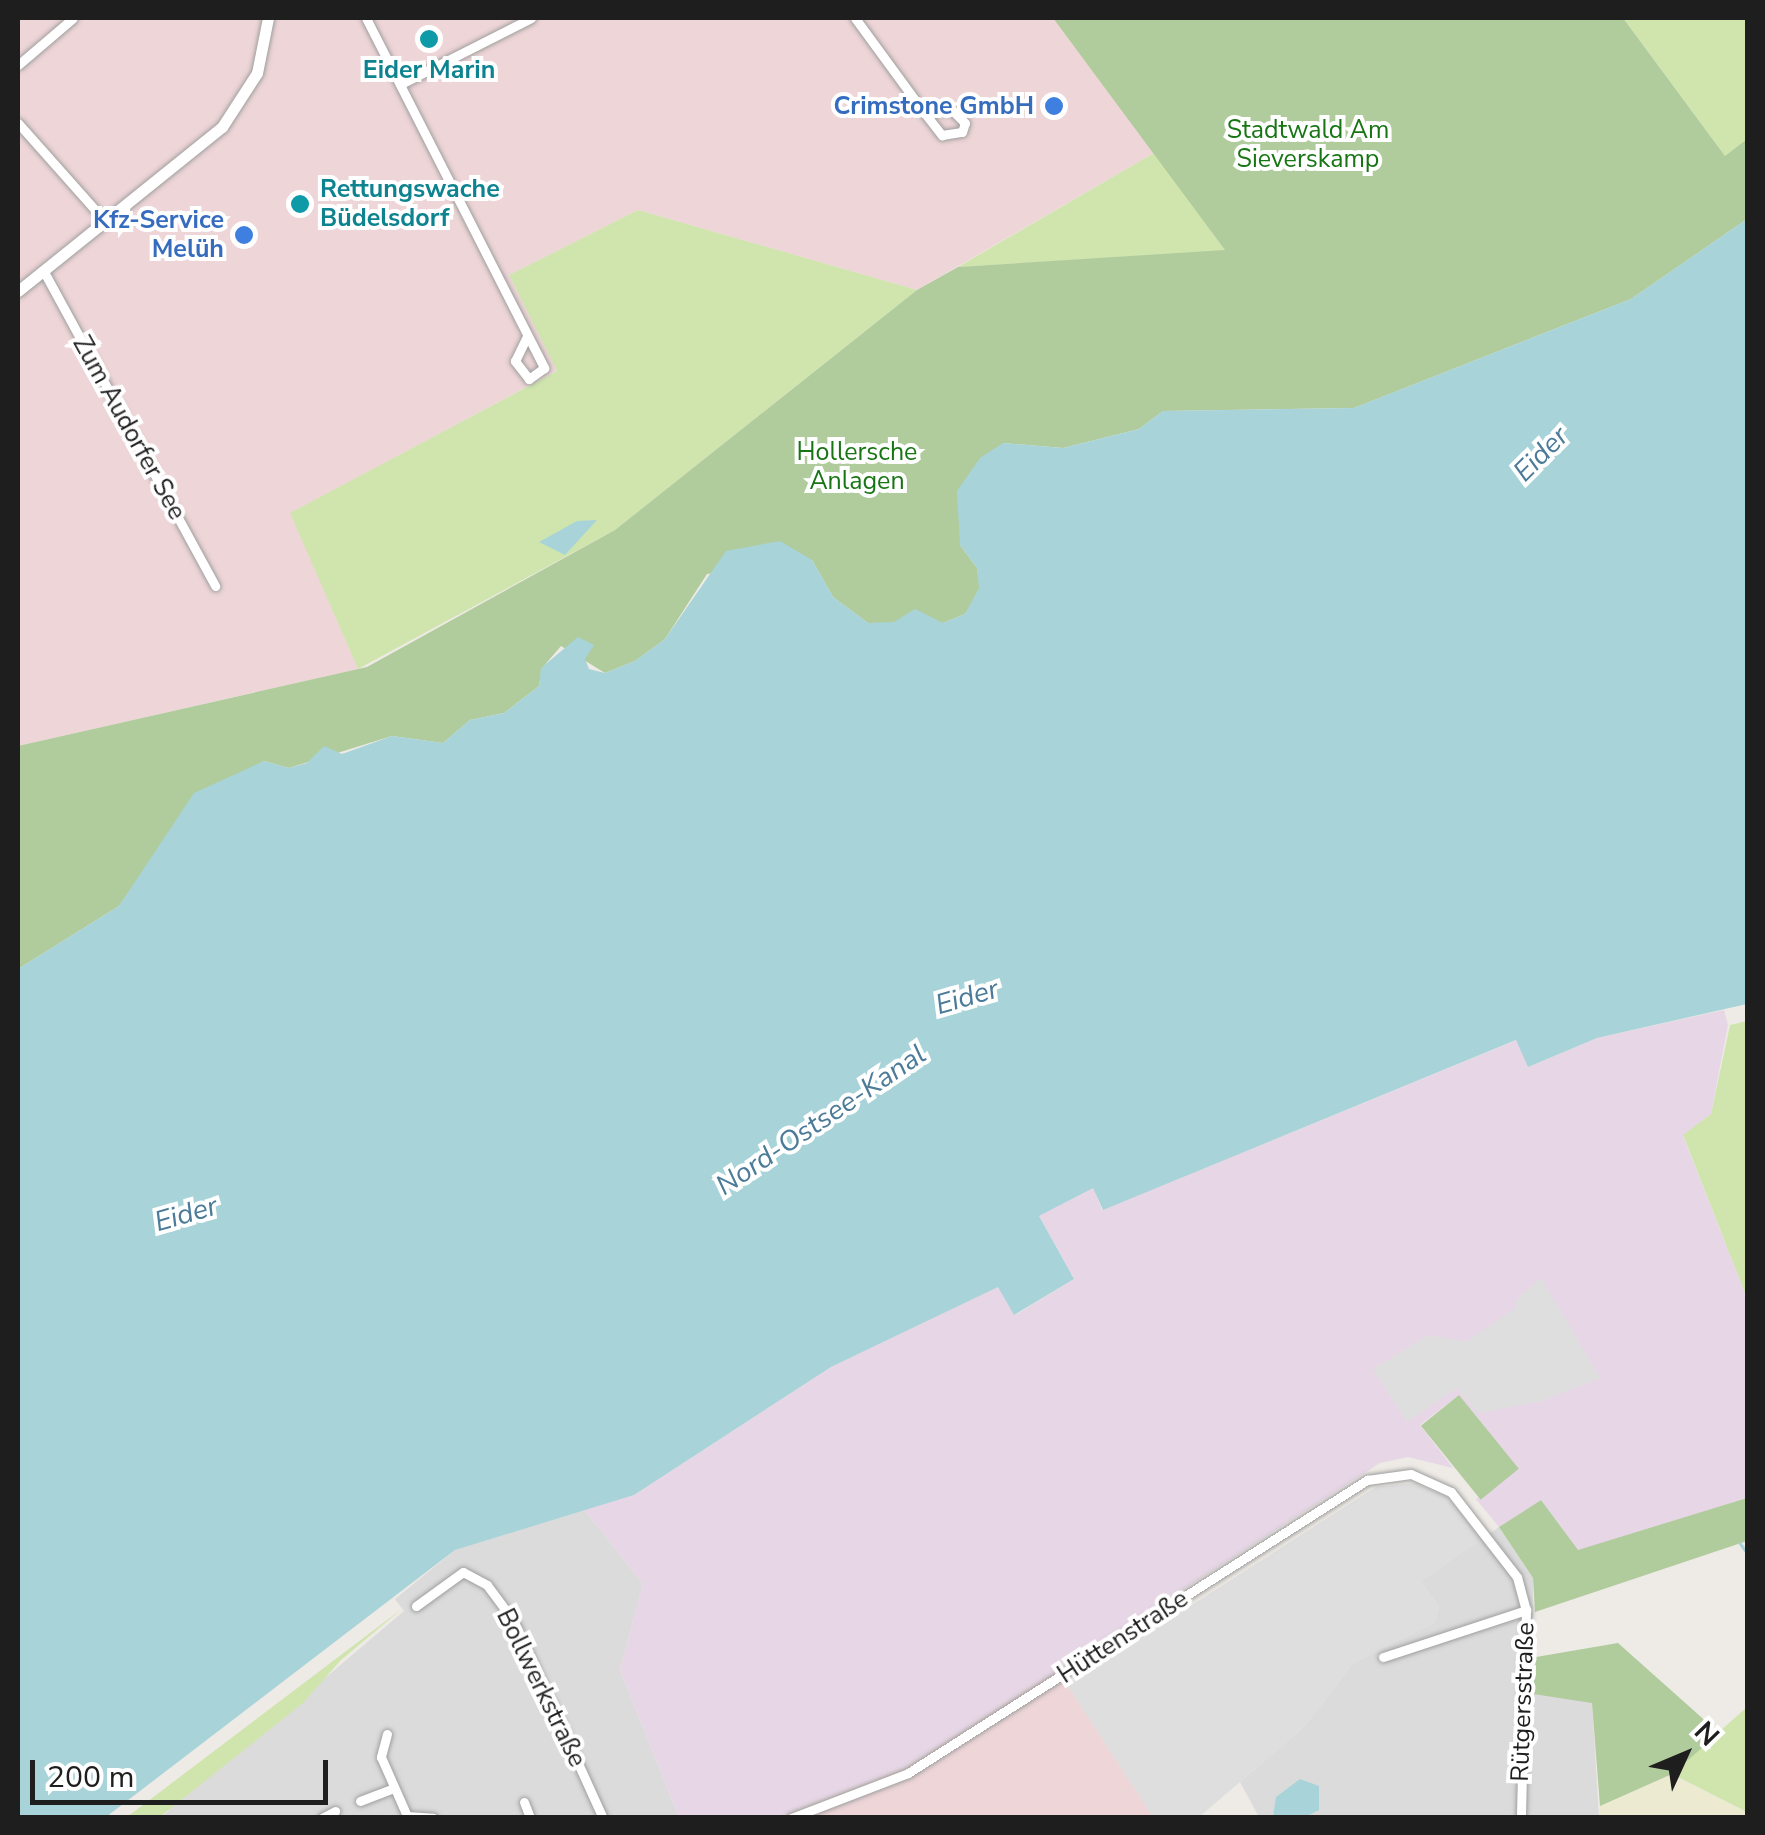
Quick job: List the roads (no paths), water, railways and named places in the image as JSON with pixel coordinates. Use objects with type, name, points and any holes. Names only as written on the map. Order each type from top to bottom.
[{"type":"street","points":[[18,65],[72,18]]},
{"type":"street","points":[[18,291],[222,128],[257,73],[268,18]]},
{"type":"street","points":[[366,18],[401,84],[438,170],[527,336]]},
{"type":"street","points":[[401,84],[531,18]]},
{"type":"street","points":[[855,18],[923,111],[942,134],[962,132],[965,124],[952,110],[923,111]]},
{"type":"street","points":[[18,123],[105,221]]},
{"type":"street","name":"Zum Audorfer See","points":[[43,270],[215,586]]},
{"type":"street","name":"Hüttenstraße","points":[[791,1818],[908,1774],[1367,1480],[1411,1474],[1451,1492]]},
{"type":"street","name":"Rütgersstraße","points":[[1451,1492],[1517,1577],[1526,1610],[1521,1818]]},
{"type":"street","name":"Bollwerkstraße","points":[[416,1606],[464,1572],[487,1586],[513,1620],[603,1818]]},
{"type":"street","points":[[1383,1657],[1526,1610]]},
{"type":"street","points":[[387,1734],[381,1757],[407,1816],[433,1818]]},
{"type":"street","points":[[360,1801],[394,1788]]},
{"type":"street","points":[[524,1802],[530,1818]]},
{"type":"street","points":[[322,1818],[334,1812]]},
{"type":"water","points":[[1747,219],[1747,1004],[1597,1038],[1528,1067],[1516,1040],[1103,1210],[1093,1188],[1039,1216],[1074,1279],[1014,1315],[998,1287],[831,1367],[634,1495],[455,1550],[106,1817],[18,1817],[18,969],[119,906],[194,793],[264,761],[289,768],[307,763],[324,746],[342,754],[392,736],[443,743],[470,720],[504,713],[539,686],[541,668],[578,637],[594,645],[585,659],[589,669],[605,673],[635,661],[665,639],[726,551],[780,541],[812,560],[833,597],[868,623],[894,622],[915,609],[943,623],[965,614],[979,588],[977,568],[960,545],[957,491],[980,458],[1003,443],[1063,448],[1139,429],[1163,411],[1354,408],[1631,299]]},
{"type":"water","points":[[597,520],[565,555],[539,542],[577,521]]},
{"type":"water","points":[[1300,1779],[1319,1786],[1319,1810],[1305,1817],[1273,1817],[1276,1797]]},
{"type":"waterway","points":[[1740,1543],[1748,1554]]},
{"type":"place","name":"Eider Marin","points":[[429,39]]},
{"type":"place","name":"Crimstone GmbH","points":[[1054,106]]},
{"type":"place","name":"Rettungswache Büdelsdorf","points":[[300,204]]},
{"type":"place","name":"Kfz-Service Melüh","points":[[244,235]]},
{"type":"park label","name":"Stadtwald Am Sieverskamp","points":[[1308,146]]},
{"type":"park label","name":"Hollersche Anlagen","points":[[857,468]]},
{"type":"water label","name":"Eider","points":[[1541,454]]},
{"type":"water label","name":"Eider","points":[[967,997]]},
{"type":"water label","name":"Nord-Ostsee-Kanal","points":[[821,1120]]},
{"type":"water label","name":"Eider","points":[[186,1214]]}]
